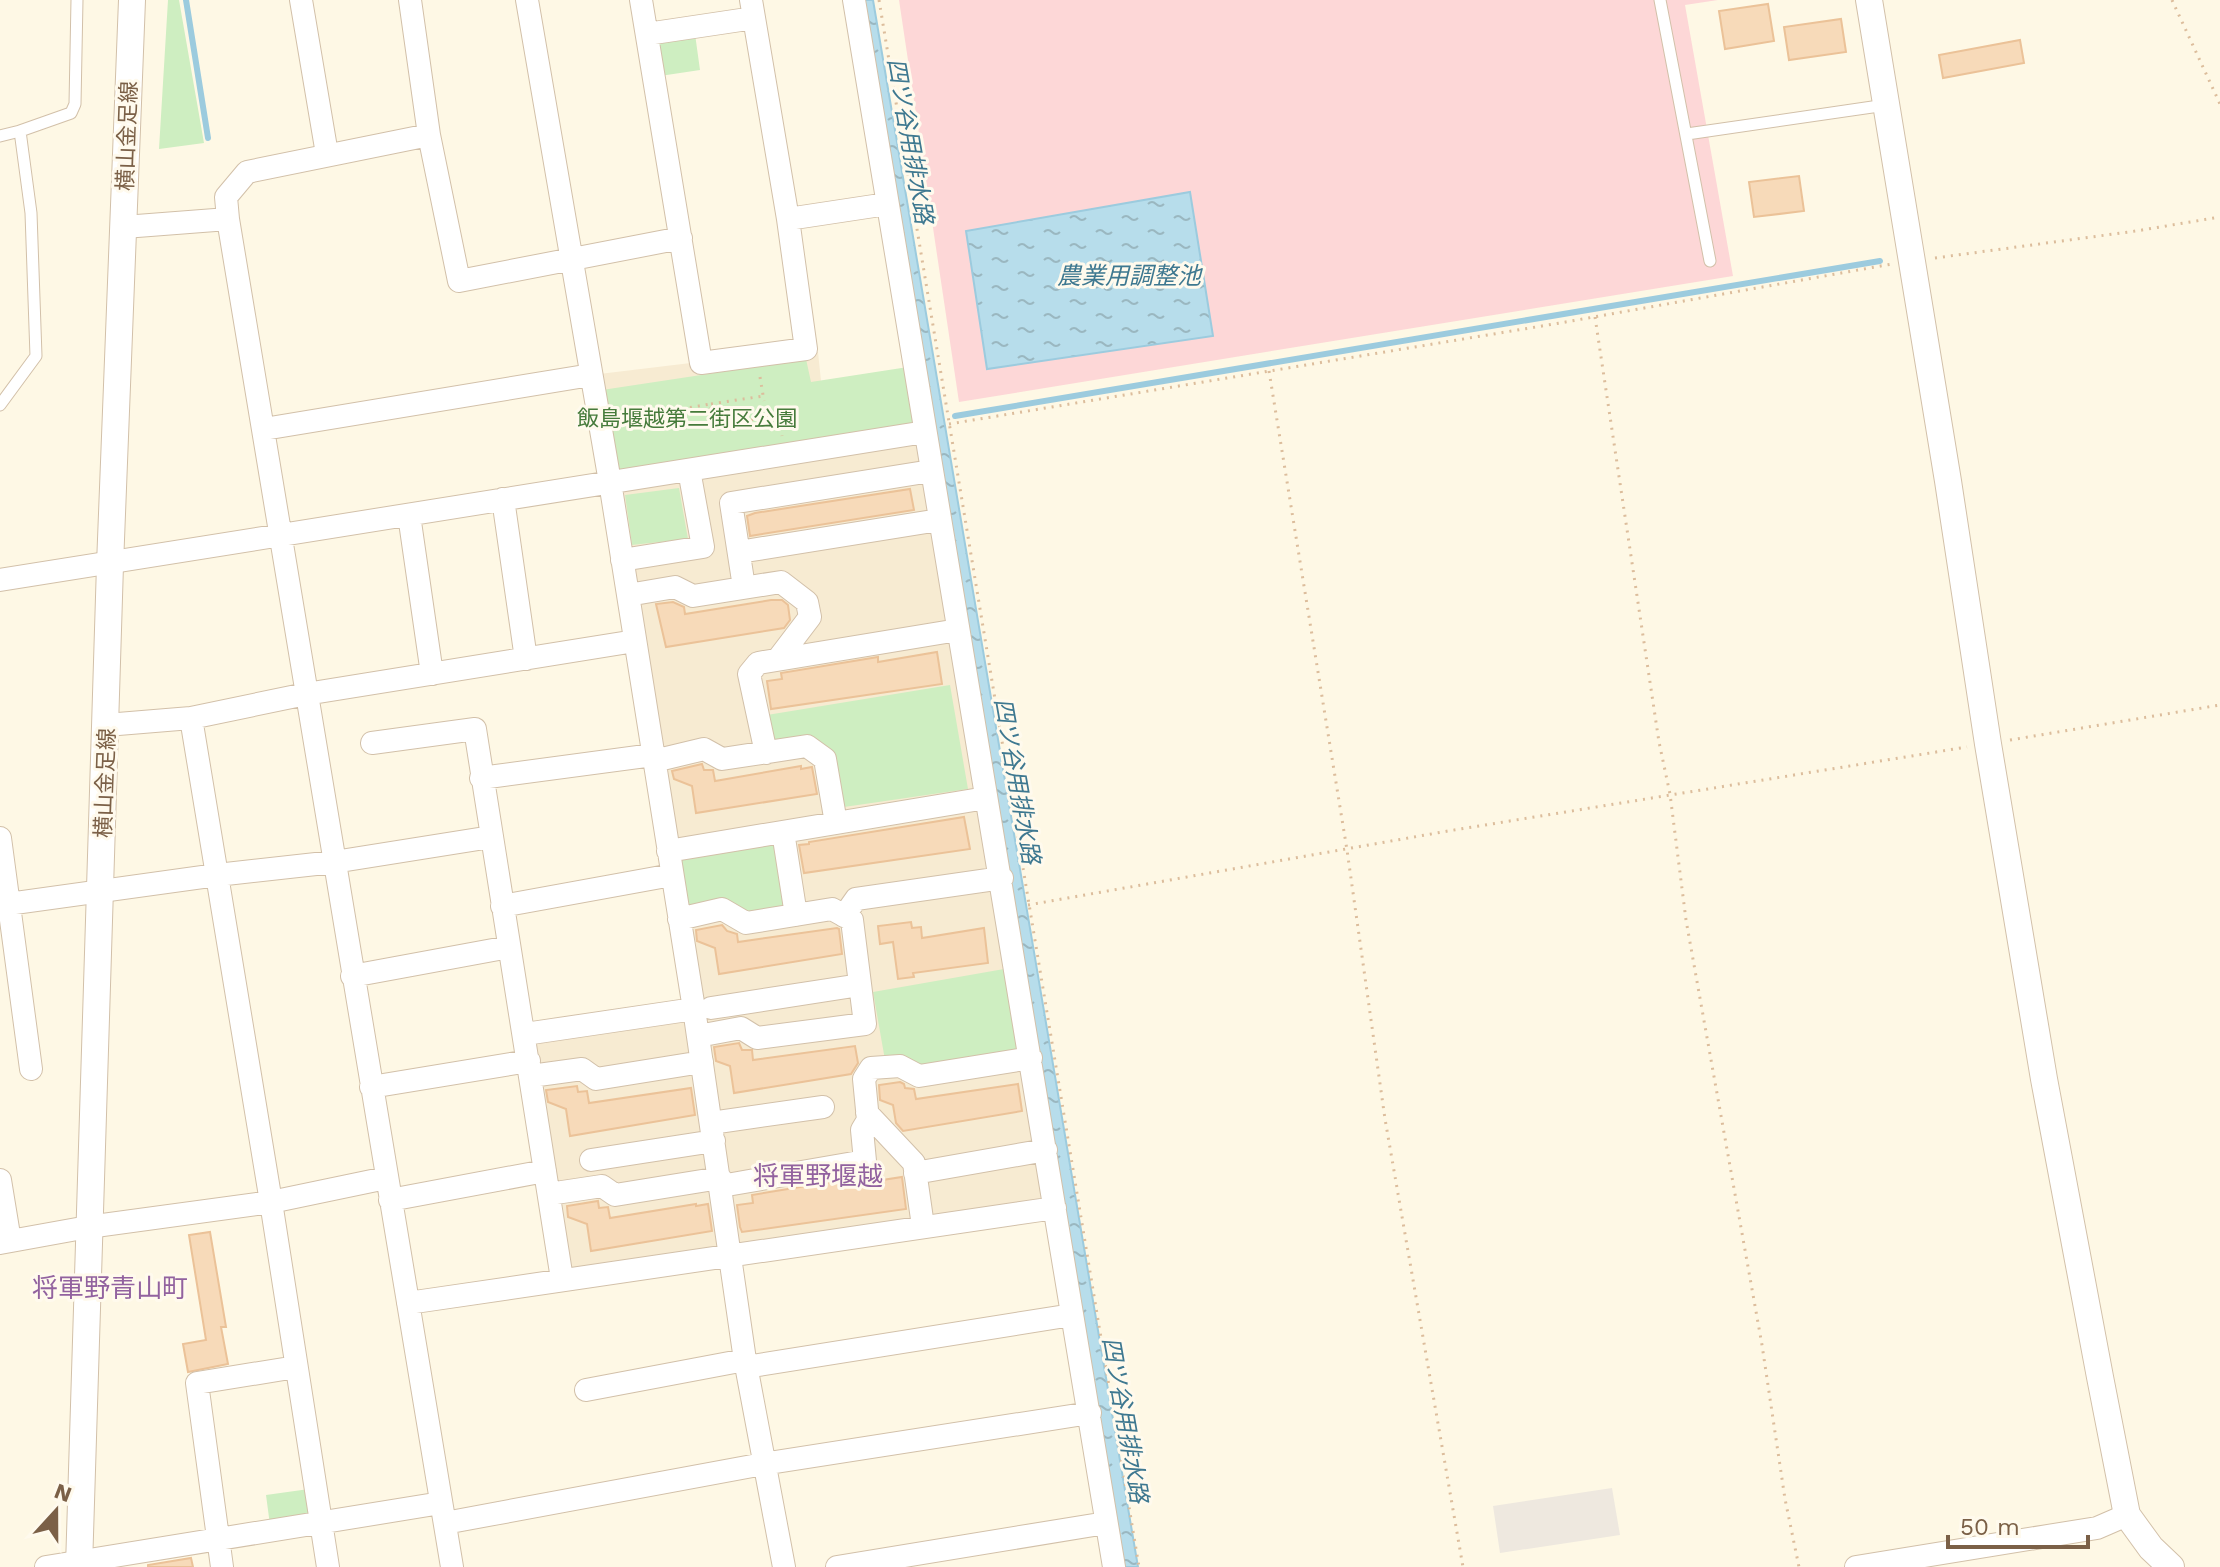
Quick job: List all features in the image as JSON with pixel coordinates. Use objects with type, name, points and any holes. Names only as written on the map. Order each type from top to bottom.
[{"type":"street","name":"横山金足線","points":[[79,1564],[110,565],[132,0]]},
{"type":"street","points":[[301,0],[327,154]]},
{"type":"street","points":[[410,0],[429,135],[459,281],[681,238]]},
{"type":"street","points":[[527,0],[610,482],[679,919],[702,1008],[698,1036],[745,1364],[784,1567]]},
{"type":"street","points":[[641,0],[701,363],[806,349],[788,219],[752,9],[647,34]]},
{"type":"street","points":[[854,0],[1114,1567]]},
{"type":"street","points":[[1869,0],[2047,1095],[2127,1515],[2151,1548],[2171,1567]]},
{"type":"street","points":[[429,135],[247,172],[226,197],[352,976],[452,1567]]},
{"type":"street","points":[[788,219],[887,204]]},
{"type":"street","points":[[124,227],[228,219]]},
{"type":"street","points":[[264,429],[591,375]]},
{"type":"street","points":[[0,580],[110,565],[281,534],[925,432]]},
{"type":"street","points":[[805,451],[813,490]]},
{"type":"street","points":[[622,560],[703,547],[689,470]]},
{"type":"street","points":[[744,587],[731,503],[931,471]]},
{"type":"street","points":[[503,499],[526,659]]},
{"type":"street","points":[[409,515],[432,674]]},
{"type":"street","points":[[739,552],[939,520]]},
{"type":"street","points":[[628,595],[675,587],[693,596],[781,582],[807,602],[810,617],[778,659]]},
{"type":"street","points":[[766,753],[749,674],[758,663],[958,630]]},
{"type":"street","points":[[106,725],[191,718],[306,694],[635,641]]},
{"type":"street","points":[[191,718],[328,1567]]},
{"type":"street","points":[[372,743],[475,729],[562,1279]]},
{"type":"street","points":[[481,778],[654,758],[704,749],[722,759],[807,746],[825,759],[836,823]]},
{"type":"street","points":[[668,851],[986,798]]},
{"type":"street","points":[[783,832],[796,915]]},
{"type":"street","points":[[5,905],[101,890],[334,862],[491,837]]},
{"type":"street","points":[[0,838],[5,905],[31,1069]]},
{"type":"street","points":[[502,906],[672,875]]},
{"type":"street","points":[[844,916],[856,899],[1002,878]]},
{"type":"street","points":[[679,919],[722,909],[746,923],[832,909],[852,920],[865,1024],[757,1038],[741,1028],[698,1036]]},
{"type":"street","points":[[352,976],[509,947]]},
{"type":"street","points":[[525,1034],[860,985]]},
{"type":"street","points":[[865,1161],[862,1130],[868,1120],[864,1079],[871,1068],[900,1066],[919,1076],[1031,1058]]},
{"type":"street","points":[[371,1087],[530,1069],[582,1069],[596,1079],[702,1062]]},
{"type":"street","points":[[591,1160],[823,1107]]},
{"type":"street","points":[[867,1113],[911,1164],[923,1226]]},
{"type":"street","points":[[549,1194],[602,1186],[615,1195],[865,1161],[911,1164],[1046,1150]]},
{"type":"street","points":[[0,1180],[5,1242],[88,1227],[271,1202],[545,1171]]},
{"type":"street","points":[[408,1303],[1055,1208]]},
{"type":"street","points":[[586,1390],[1072,1315]]},
{"type":"street","points":[[222,1567],[197,1383],[296,1367]]},
{"type":"street","points":[[46,1567],[156,1558],[217,1538],[320,1522],[443,1513],[1090,1413]]},
{"type":"street","points":[[1856,1567],[2097,1528],[2127,1515]]},
{"type":"street","points":[[837,1567],[1106,1523]]},
{"type":"lane","points":[[0,136],[71,113],[75,104],[77,0]]},
{"type":"lane","points":[[1660,0],[1710,261]]},
{"type":"lane","points":[[1687,134],[1886,105]]},
{"type":"lane","points":[[0,405],[36,356],[31,213],[20,131]]},
{"type":"path","points":[[879,0],[1139,1567]]},
{"type":"path","points":[[2172,0],[2220,104]]},
{"type":"path","points":[[949,424],[1595,317],[1912,260],[2220,217]]},
{"type":"path","points":[[1595,317],[1659,742],[1670,794],[1686,920],[1799,1567]]},
{"type":"path","points":[[608,422],[710,404],[763,399],[757,355]]},
{"type":"path","points":[[1269,371],[1347,850],[1385,1119],[1463,1567]]},
{"type":"path","points":[[710,404],[713,425],[779,416]]},
{"type":"path","points":[[1028,905],[1670,794],[2220,705]]},
{"type":"shaded area","points":[[899,0],[1718,0],[1685,5],[1733,276],[959,402]]},
{"type":"shaded area","points":[[818,352],[821,381],[914,367],[1055,1208],[562,1279],[525,1034],[693,1009],[591,375],[757,355]]},
{"type":"shaded area","points":[[1612,1488],[1620,1535],[1500,1553],[1493,1506]]},
{"type":"green space","points":[[168,0],[179,0],[204,143],[159,149]]},
{"type":"green space","points":[[695,34],[700,70],[660,76],[656,47],[662,38]]},
{"type":"green space","name":"飯島堰越第二街区公園","points":[[806,359],[811,382],[908,367],[917,423],[615,470],[602,390]]},
{"type":"green space","points":[[679,488],[688,539],[632,545],[625,495]]},
{"type":"green space","points":[[950,685],[968,789],[844,807],[835,754],[807,737],[772,742],[767,715]]},
{"type":"green space","points":[[775,841],[788,906],[749,913],[686,909],[678,857]]},
{"type":"green space","points":[[1004,969],[1019,1052],[920,1066],[885,1060],[873,992]]},
{"type":"green space","points":[[309,1489],[313,1510],[305,1520],[270,1525],[266,1495]]},
{"type":"water","name":"四ツ谷用排水路","points":[[863,0],[873,0],[1138,1567],[1120,1567]]},
{"type":"water","name":"農業用調整池","points":[[1190,192],[1213,336],[987,369],[966,231]]},
{"type":"building","points":[[1768,4],[1774,41],[1725,49],[1719,11]]},
{"type":"building","points":[[1841,19],[1846,52],[1789,60],[1784,27]]},
{"type":"building","points":[[2020,40],[2024,63],[1943,78],[1939,55]]},
{"type":"building","points":[[1799,176],[1804,211],[1754,217],[1749,182]]},
{"type":"building","points":[[910,489],[914,510],[750,536],[747,516],[755,513]]},
{"type":"building","points":[[782,600],[788,605],[790,620],[784,628],[666,647],[656,604],[673,602],[684,607],[685,614]]},
{"type":"building","points":[[937,652],[942,684],[771,709],[767,681],[782,679],[781,673],[878,657],[878,662]]},
{"type":"building","points":[[702,764],[704,770],[713,770],[715,781],[801,766],[801,769],[812,767],[817,794],[696,813],[692,786],[674,779],[672,771]]},
{"type":"building","points":[[964,817],[970,849],[804,873],[799,845]]},
{"type":"building","points":[[911,922],[912,928],[921,927],[922,938],[984,928],[988,963],[913,973],[914,977],[898,979],[893,942],[880,944],[878,926]]},
{"type":"building","points":[[722,925],[727,931],[737,934],[738,942],[837,928],[842,954],[719,974],[715,948],[697,941],[696,930]]},
{"type":"building","points":[[739,1043],[742,1050],[752,1050],[753,1060],[855,1046],[858,1063],[851,1074],[734,1093],[730,1066],[716,1061],[714,1047]]},
{"type":"building","points":[[900,1082],[905,1088],[914,1089],[916,1099],[1018,1084],[1022,1111],[903,1131],[896,1123],[893,1105],[880,1100],[879,1085]]},
{"type":"building","points":[[577,1086],[578,1092],[587,1091],[589,1103],[691,1088],[695,1115],[570,1136],[566,1109],[548,1102],[546,1090]]},
{"type":"building","points":[[902,1177],[906,1209],[742,1232],[740,1227],[737,1205],[753,1203],[752,1195],[849,1179],[850,1185]]},
{"type":"building","points":[[598,1201],[599,1208],[608,1207],[610,1218],[708,1204],[712,1231],[591,1251],[587,1224],[568,1217],[567,1206]]},
{"type":"building","points":[[210,1232],[226,1327],[221,1327],[228,1364],[188,1372],[183,1344],[206,1340],[189,1235]]},
{"type":"building","points":[[191,1558],[193,1567],[148,1567],[148,1565]]},
{"type":"waterway","points":[[186,0],[208,138]]},
{"type":"waterway","points":[[955,416],[1880,261]]},
{"type":"district","name":"将軍野堰越","points":[[818,1176]]},
{"type":"district","name":"将軍野青山町","points":[[110,1288]]}]
